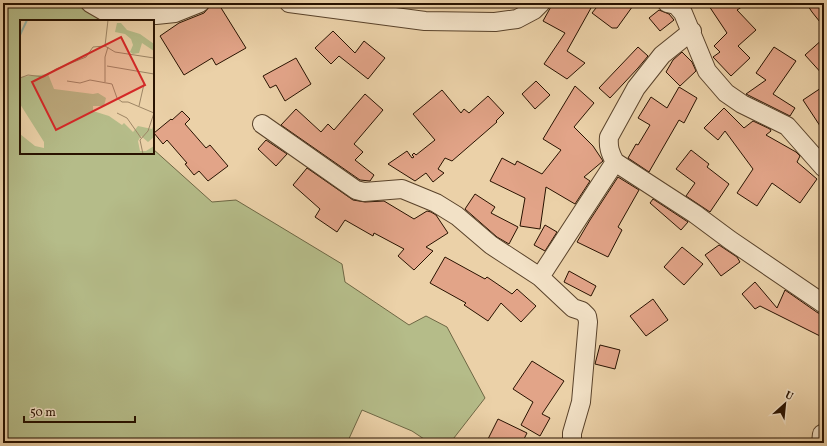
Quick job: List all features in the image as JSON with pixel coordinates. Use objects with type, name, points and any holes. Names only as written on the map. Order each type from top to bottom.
[{"type":"street","points":[[90,3],[109,14],[156,15],[175,12],[200,3]]},
{"type":"street","points":[[288,3],[425,21],[495,22],[517,19],[534,10],[541,3]]},
{"type":"street","points":[[673,4],[683,13],[692,31],[707,70],[726,92],[742,104],[787,126],[824,168]]},
{"type":"street","points":[[692,31],[662,55],[636,88],[609,137],[609,152],[615,162],[695,214],[736,245],[824,304]]},
{"type":"street","points":[[262,124],[356,190],[364,192],[402,188],[436,203],[457,216],[491,245],[540,277],[573,308],[582,311],[587,316],[588,322],[581,402],[572,433],[572,443]]},
{"type":"street","points":[[540,277],[615,162]]},
{"type":"green space","points":[[3,3],[115,3],[150,6],[150,20],[20,20],[20,154],[154,154],[154,150],[212,202],[236,200],[342,264],[345,282],[409,325],[426,316],[447,327],[485,398],[450,443],[430,443],[412,431],[362,410],[347,443],[3,443]]},
{"type":"building","points":[[215,3],[218,3],[246,48],[216,65],[212,58],[184,75],[160,36],[179,23],[204,13]]},
{"type":"building","points":[[553,3],[581,3],[591,8],[567,51],[585,63],[567,79],[544,64],[565,33],[543,21]]},
{"type":"building","points":[[600,3],[635,3],[617,28],[612,28],[592,13]]},
{"type":"building","points":[[707,3],[748,3],[737,10],[756,30],[738,46],[750,58],[731,76],[713,57],[720,52],[714,46],[727,33]]},
{"type":"building","points":[[806,3],[824,3],[824,27],[812,12]]},
{"type":"building","points":[[659,10],[669,14],[674,20],[660,31],[649,18]]},
{"type":"building","points":[[333,31],[355,53],[364,41],[385,58],[368,79],[339,56],[331,64],[315,48]]},
{"type":"building","points":[[824,38],[824,76],[805,55]]},
{"type":"building","points":[[638,47],[648,56],[610,98],[599,88]]},
{"type":"building","points":[[774,47],[796,61],[773,94],[795,108],[790,116],[746,94],[766,80],[756,73]]},
{"type":"building","points":[[682,52],[692,62],[696,71],[680,86],[666,72],[673,60]]},
{"type":"building","points":[[296,58],[311,84],[285,101],[276,85],[270,88],[263,76]]},
{"type":"building","points":[[536,81],[550,95],[535,109],[522,94]]},
{"type":"building","points":[[575,86],[594,103],[574,127],[593,146],[603,161],[584,177],[590,181],[575,204],[546,187],[540,229],[520,226],[525,198],[490,181],[502,158],[515,165],[517,161],[542,174],[561,150],[543,139]]},
{"type":"building","points":[[824,86],[824,132],[803,100]]},
{"type":"building","points":[[679,87],[697,98],[684,123],[679,120],[649,172],[628,158],[650,125],[638,118],[651,97],[667,108]]},
{"type":"building","points":[[442,90],[461,113],[464,109],[469,113],[488,96],[504,113],[496,121],[497,122],[452,161],[445,158],[438,169],[444,173],[433,182],[426,173],[415,181],[388,164],[407,151],[412,158],[414,157],[412,155],[414,153],[416,155],[435,140],[413,114]]},
{"type":"building","points":[[365,94],[383,110],[354,144],[363,152],[355,160],[374,175],[370,181],[360,180],[281,125],[296,109],[321,132],[328,124],[334,130]]},
{"type":"building","points":[[724,108],[744,128],[753,121],[770,129],[771,131],[766,135],[796,152],[800,156],[797,162],[817,179],[800,203],[772,183],[757,206],[737,193],[753,169],[725,131],[718,140],[704,128]]},
{"type":"building","points":[[182,111],[190,119],[185,124],[206,148],[210,145],[228,166],[208,181],[199,171],[194,175],[185,164],[187,163],[167,140],[163,144],[154,133]]},
{"type":"building","points":[[266,140],[287,154],[276,166],[258,149]]},
{"type":"building","points":[[691,150],[709,164],[707,167],[729,184],[710,212],[686,196],[695,183],[676,169]]},
{"type":"building","points":[[307,168],[353,200],[365,202],[384,201],[414,219],[427,211],[431,212],[436,215],[448,233],[426,247],[433,251],[414,270],[398,256],[404,249],[374,233],[373,236],[345,220],[337,232],[315,217],[320,209],[293,185]]},
{"type":"building","points":[[618,177],[639,190],[618,227],[622,230],[608,257],[577,242]]},
{"type":"building","points":[[475,194],[495,207],[491,213],[518,227],[509,244],[497,237],[465,209]]},
{"type":"building","points":[[653,199],[688,222],[681,230],[650,203]]},
{"type":"building","points":[[545,225],[557,232],[545,251],[534,245]]},
{"type":"building","points":[[719,245],[737,257],[740,262],[721,276],[705,255]]},
{"type":"building","points":[[682,247],[703,264],[684,285],[664,267]]},
{"type":"building","points":[[445,257],[485,279],[487,277],[512,294],[517,289],[536,306],[521,322],[501,303],[488,321],[464,305],[466,303],[430,283]]},
{"type":"building","points":[[569,271],[596,286],[591,296],[564,282]]},
{"type":"building","points":[[755,282],[777,308],[785,290],[818,313],[824,314],[824,338],[760,306],[755,309],[742,294]]},
{"type":"building","points":[[653,299],[668,320],[646,336],[630,316]]},
{"type":"building","points":[[600,345],[620,350],[615,369],[595,364]]},
{"type":"building","points":[[532,361],[564,381],[542,414],[550,418],[540,436],[521,425],[533,402],[513,389]]},
{"type":"building","points":[[498,419],[527,433],[522,443],[496,443],[488,439]]}]
